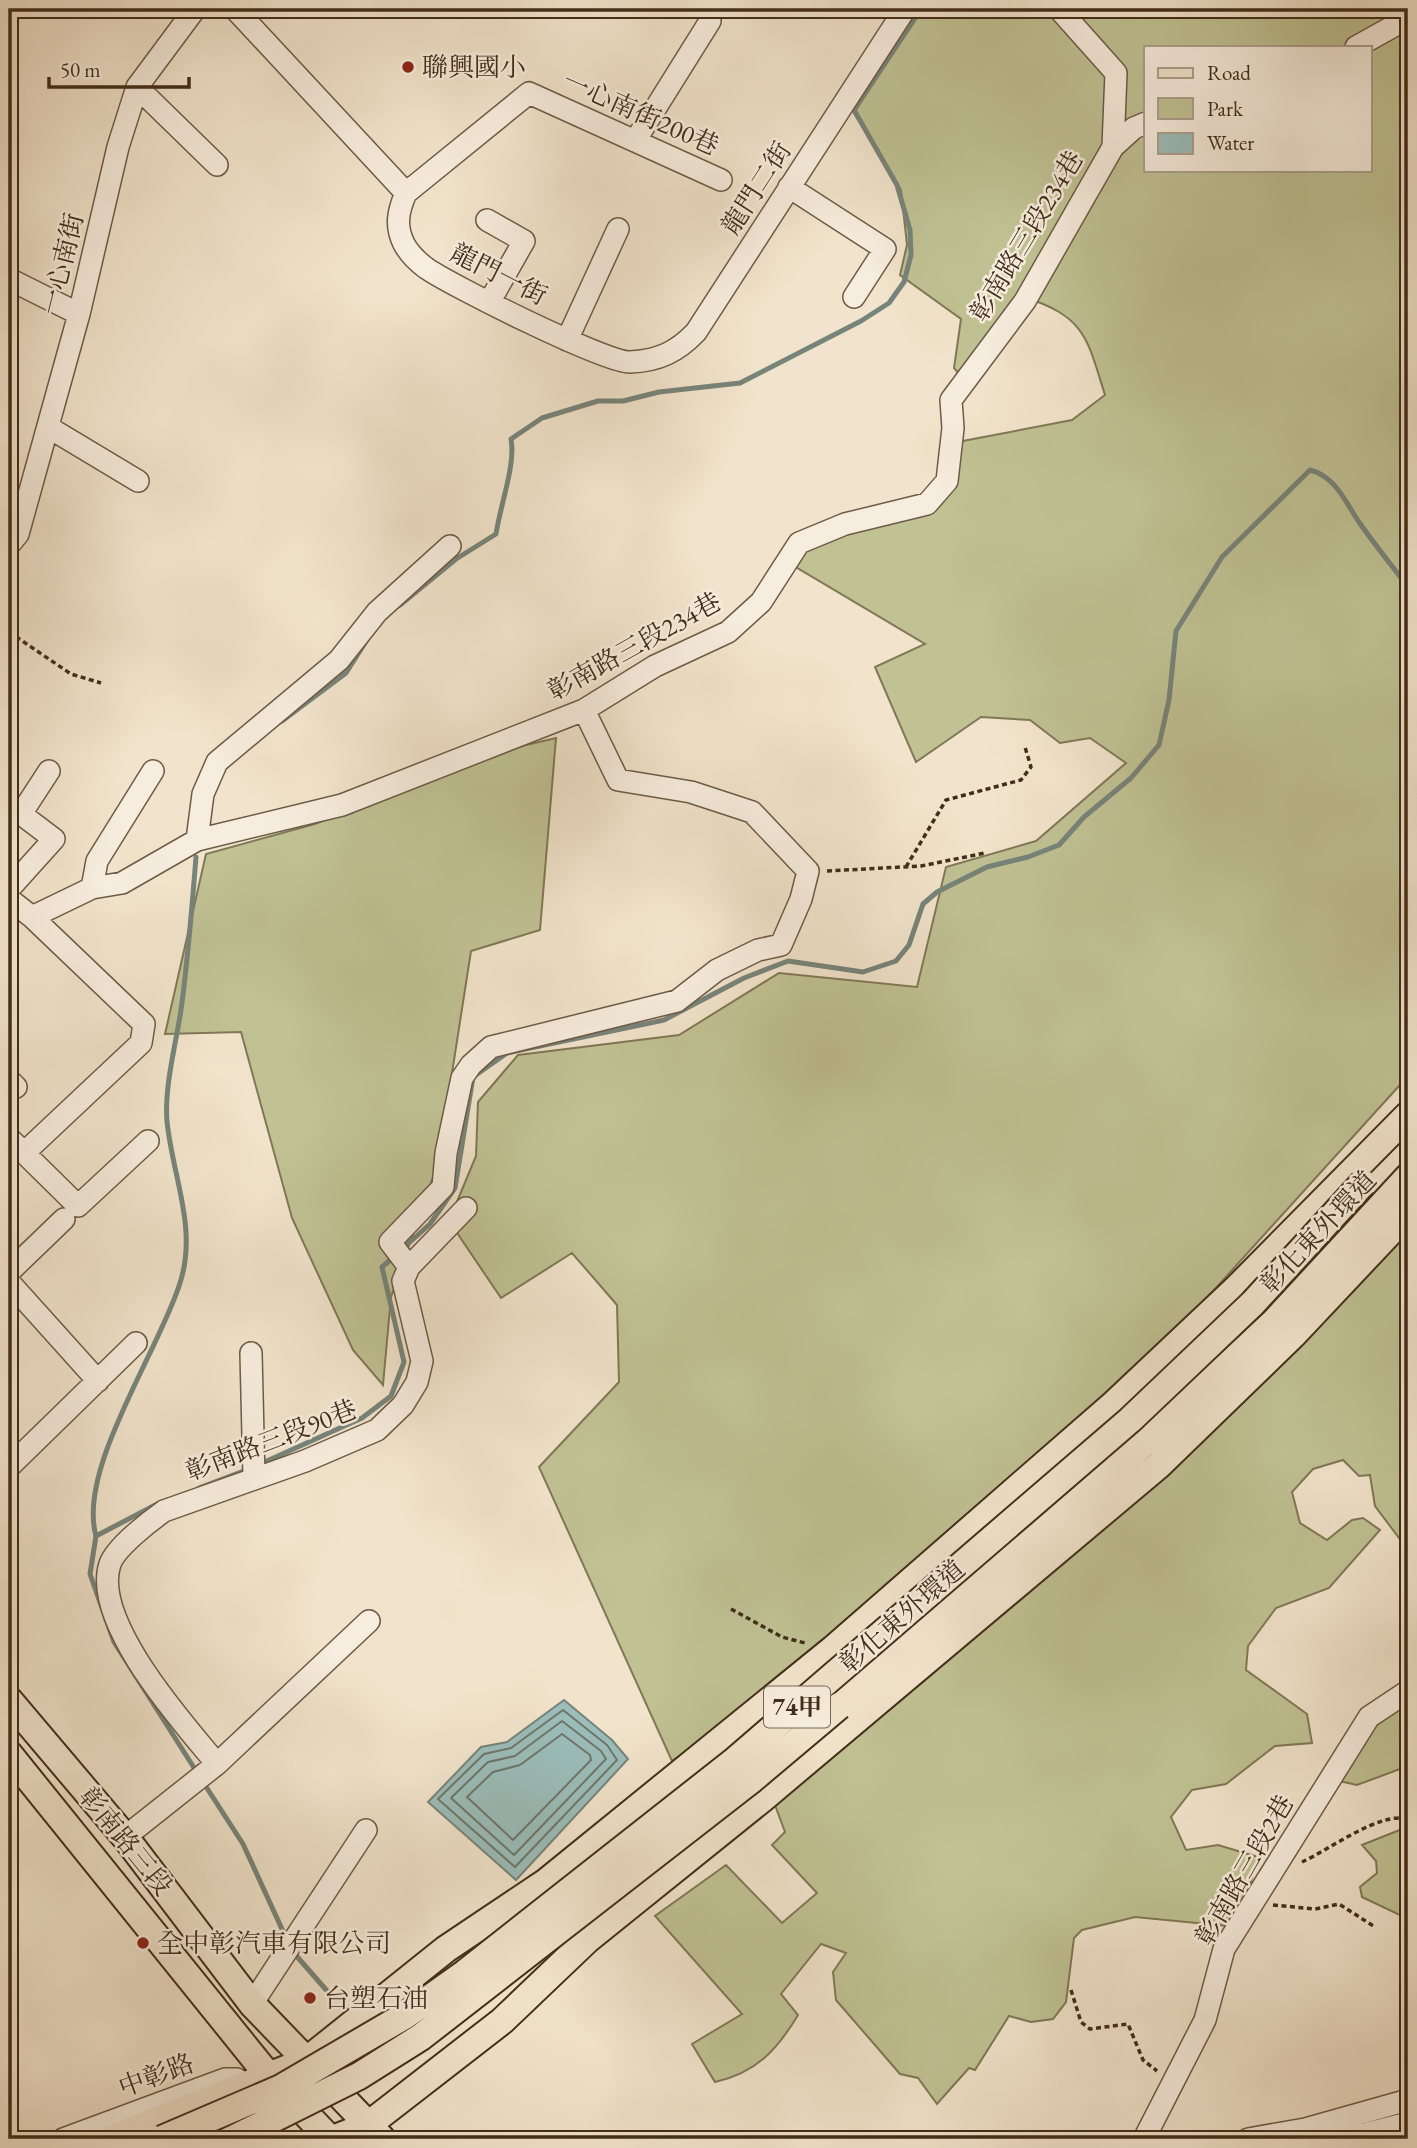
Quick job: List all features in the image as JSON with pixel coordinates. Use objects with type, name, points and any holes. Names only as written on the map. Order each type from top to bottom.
[{"type":"main road","name":"74甲","points":[[306,2061],[446,1948],[521,1901],[719,1745],[833,1649],[1115,1403],[1237,1288],[1408,1115]]},
{"type":"main road","name":"彰化東外環道","points":[[162,2139],[281,2088],[406,2015],[465,1973],[733,1762],[1130,1420],[1253,1303],[1408,1133]]},
{"type":"main road","name":"彰化東外環道","points":[[233,2139],[359,2076],[421,2037],[750,1781],[1148,1440],[1397,1208],[1408,1177]]},
{"type":"main road","name":"74甲","points":[[375,2132],[502,2021],[568,1958],[1159,1465],[1293,1335],[1397,1208]]},
{"type":"main road","name":"彰南路三段","points":[[9,1700],[125,1837],[252,2004],[375,2132]]},
{"type":"main road","name":"彰南路三段","points":[[9,1754],[270,2077],[332,2139]]},
{"type":"main road","points":[[110,2139],[306,2061]]},
{"type":"main road","points":[[332,2139],[375,2132]]},
{"type":"street","name":"一心南街","points":[[9,545],[18,534],[48,427],[79,314],[118,147],[137,87],[195,9]]},
{"type":"street","points":[[235,9],[406,193]]},
{"type":"street","name":"龍門二街","points":[[627,362],[654,359],[679,350],[696,332],[905,9]]},
{"type":"street","points":[[1059,9],[1116,73],[1113,147]]},
{"type":"street","points":[[1358,46],[1408,18]]},
{"type":"street","points":[[635,141],[710,21]]},
{"type":"street","points":[[137,87],[217,165]]},
{"type":"street","name":"一心南街200巷","points":[[406,193],[529,93],[721,180]]},
{"type":"street","name":"彰南路三段234巷","points":[[32,917],[92,888],[122,883],[197,840],[342,805],[584,710],[655,666],[728,632],[761,602],[799,543],[845,524],[927,504],[947,481],[953,428],[951,400],[1025,301],[1113,147],[1134,128],[1144,124]]},
{"type":"street","points":[[789,187],[885,250],[854,297]]},
{"type":"street","name":"龍門一街","points":[[406,193],[397,214],[404,243],[426,268],[567,340],[627,362]]},
{"type":"street","points":[[487,220],[524,241],[490,301]]},
{"type":"street","points":[[567,340],[618,229]]},
{"type":"street","points":[[9,279],[79,314]]},
{"type":"street","points":[[48,427],[138,481]]},
{"type":"street","points":[[197,840],[203,794],[217,762],[339,660],[377,612],[450,546]]},
{"type":"street","points":[[466,1208],[409,1267],[390,1242],[443,1186],[446,1153],[462,1078],[471,1065],[491,1047],[677,1001],[717,970],[758,950],[782,946],[801,899],[808,871],[752,812],[691,792],[618,780],[584,710]]},
{"type":"street","points":[[9,889],[54,839],[21,814],[48,771]]},
{"type":"street","points":[[92,888],[96,861],[153,771]]},
{"type":"street","points":[[9,899],[32,917],[144,1024],[141,1043],[16,1145],[78,1206],[148,1140]]},
{"type":"street","points":[[9,1272],[64,1219]]},
{"type":"street","name":"彰南路三段90巷","points":[[203,1773],[119,1625],[108,1587],[110,1562],[145,1525],[164,1511],[305,1461],[377,1430],[403,1405],[417,1382],[422,1361],[403,1281],[409,1267]]},
{"type":"street","points":[[9,1282],[98,1381]]},
{"type":"street","points":[[9,1467],[136,1343]]},
{"type":"street","points":[[251,1353],[254,1478]]},
{"type":"street","points":[[125,1837],[203,1773],[369,1620]]},
{"type":"street","name":"彰南路三段2巷","points":[[1144,2139],[1205,2020],[1224,1949],[1369,1717],[1408,1691]]},
{"type":"street","points":[[252,2004],[366,1830]]},
{"type":"street","name":"中彰路","points":[[63,2139],[225,2079],[270,2077]]},
{"type":"street","points":[[1248,2139],[1305,2129],[1408,2100]]},
{"type":"street","points":[[1345,2139],[1408,2123]]},
{"type":"path","points":[[9,632],[71,674],[101,683]]},
{"type":"path","points":[[906,867],[946,800],[1021,780],[1031,767],[1026,747]]},
{"type":"path","points":[[808,871],[906,867],[985,853]]},
{"type":"path","points":[[731,1609],[782,1637],[833,1649]]},
{"type":"path","points":[[1276,1866],[1288,1867],[1324,1853],[1370,1825],[1408,1819]]},
{"type":"path","points":[[1254,1901],[1315,1909],[1339,1904],[1375,1927]]},
{"type":"path","points":[[1071,1990],[1081,2022],[1090,2029],[1128,2024],[1143,2060],[1173,2083]]},
{"type":"green space","points":[[896,9],[1408,9],[1408,1076],[1185,1322],[796,1676],[672,1761],[539,1467],[619,1382],[617,1305],[572,1253],[501,1298],[449,1221],[476,1156],[478,1102],[518,1055],[679,1035],[779,973],[917,987],[946,867],[1036,841],[1126,763],[1090,738],[1060,743],[1030,720],[981,717],[916,762],[875,667],[925,644],[784,560],[928,495],[963,441],[1072,420],[1105,395],[1088,344],[1081,332],[1060,313],[1024,297],[964,380],[954,368],[961,319],[900,275],[907,245],[901,190],[843,95]]},
{"type":"green space","points":[[556,738],[540,930],[471,951],[438,1163],[391,1297],[383,1385],[353,1350],[292,1218],[241,1032],[165,1034],[206,854],[315,824],[488,754]]},
{"type":"green space","points":[[1408,1206],[1408,1561],[1402,1542],[1375,1506],[1370,1475],[1359,1476],[1343,1460],[1313,1469],[1292,1492],[1300,1523],[1327,1540],[1352,1520],[1363,1518],[1380,1530],[1329,1588],[1276,1608],[1248,1646],[1246,1670],[1307,1714],[1312,1743],[1275,1746],[1226,1784],[1192,1790],[1171,1817],[1186,1850],[1218,1845],[1258,1857],[1246,1899],[1227,1926],[1135,1917],[1082,1930],[1074,1938],[1066,2002],[1053,2019],[1031,2022],[1009,2016],[975,2070],[969,2068],[937,2104],[918,2078],[900,2074],[836,2000],[833,1972],[846,1953],[821,1944],[781,1994],[798,2015],[782,2039],[754,2066],[715,2082],[692,2044],[742,2014],[655,1916],[726,1865],[782,1923],[817,1893],[772,1845],[785,1832],[775,1805]]},
{"type":"green space","points":[[1408,1697],[1408,1766],[1357,1785],[1335,1780],[1364,1734]]},
{"type":"green space","points":[[1402,1829],[1408,1830],[1408,1919],[1362,1897],[1360,1887],[1377,1873],[1376,1861],[1362,1845]]},
{"type":"water","points":[[564,1700],[612,1740],[628,1759],[516,1880],[428,1802],[481,1747],[507,1742]]},
{"type":"waterway","points":[[400,605],[456,559],[496,534],[510,473],[511,439],[542,418],[598,401],[623,401],[659,392],[740,383],[861,321],[889,303],[904,282],[911,255],[910,230],[897,185],[854,110],[921,9]]},
{"type":"waterway","points":[[402,1249],[430,1224],[455,1188],[473,1077],[507,1053],[664,1020],[744,978],[788,961],[863,972],[896,961],[909,945],[923,904],[937,892],[987,867],[1028,857],[1059,845],[1084,817],[1131,778],[1159,745],[1169,700],[1176,631],[1222,557],[1310,470],[1327,479],[1340,492],[1408,587]]},
{"type":"waterway","points":[[282,721],[346,673],[365,643]]},
{"type":"waterway","points":[[96,1536],[93,1509],[98,1478],[109,1444],[170,1311],[185,1262],[185,1222],[170,1141],[167,1108],[186,972],[196,857]]},
{"type":"waterway","points":[[258,1465],[362,1418],[391,1396],[404,1362],[382,1267],[395,1256]]},
{"type":"waterway","points":[[199,1488],[249,1469]]},
{"type":"waterway","points":[[161,1502],[96,1536],[90,1574],[114,1642],[198,1774]]},
{"type":"waterway","points":[[203,1782],[243,1844],[287,1940]]},
{"type":"waterway","points":[[293,1952],[328,1992]]},
{"type":"waterway","points":[[1361,2124],[1408,2111]]},
{"type":"waterway","points":[[1323,2134],[1345,2129]]},
{"type":"place","name":"聯興國小","points":[[408,67]]},
{"type":"place","name":"全中彰汽車有限公司","points":[[143,1943]]},
{"type":"place","name":"台塑石油","points":[[310,1998]]}]
